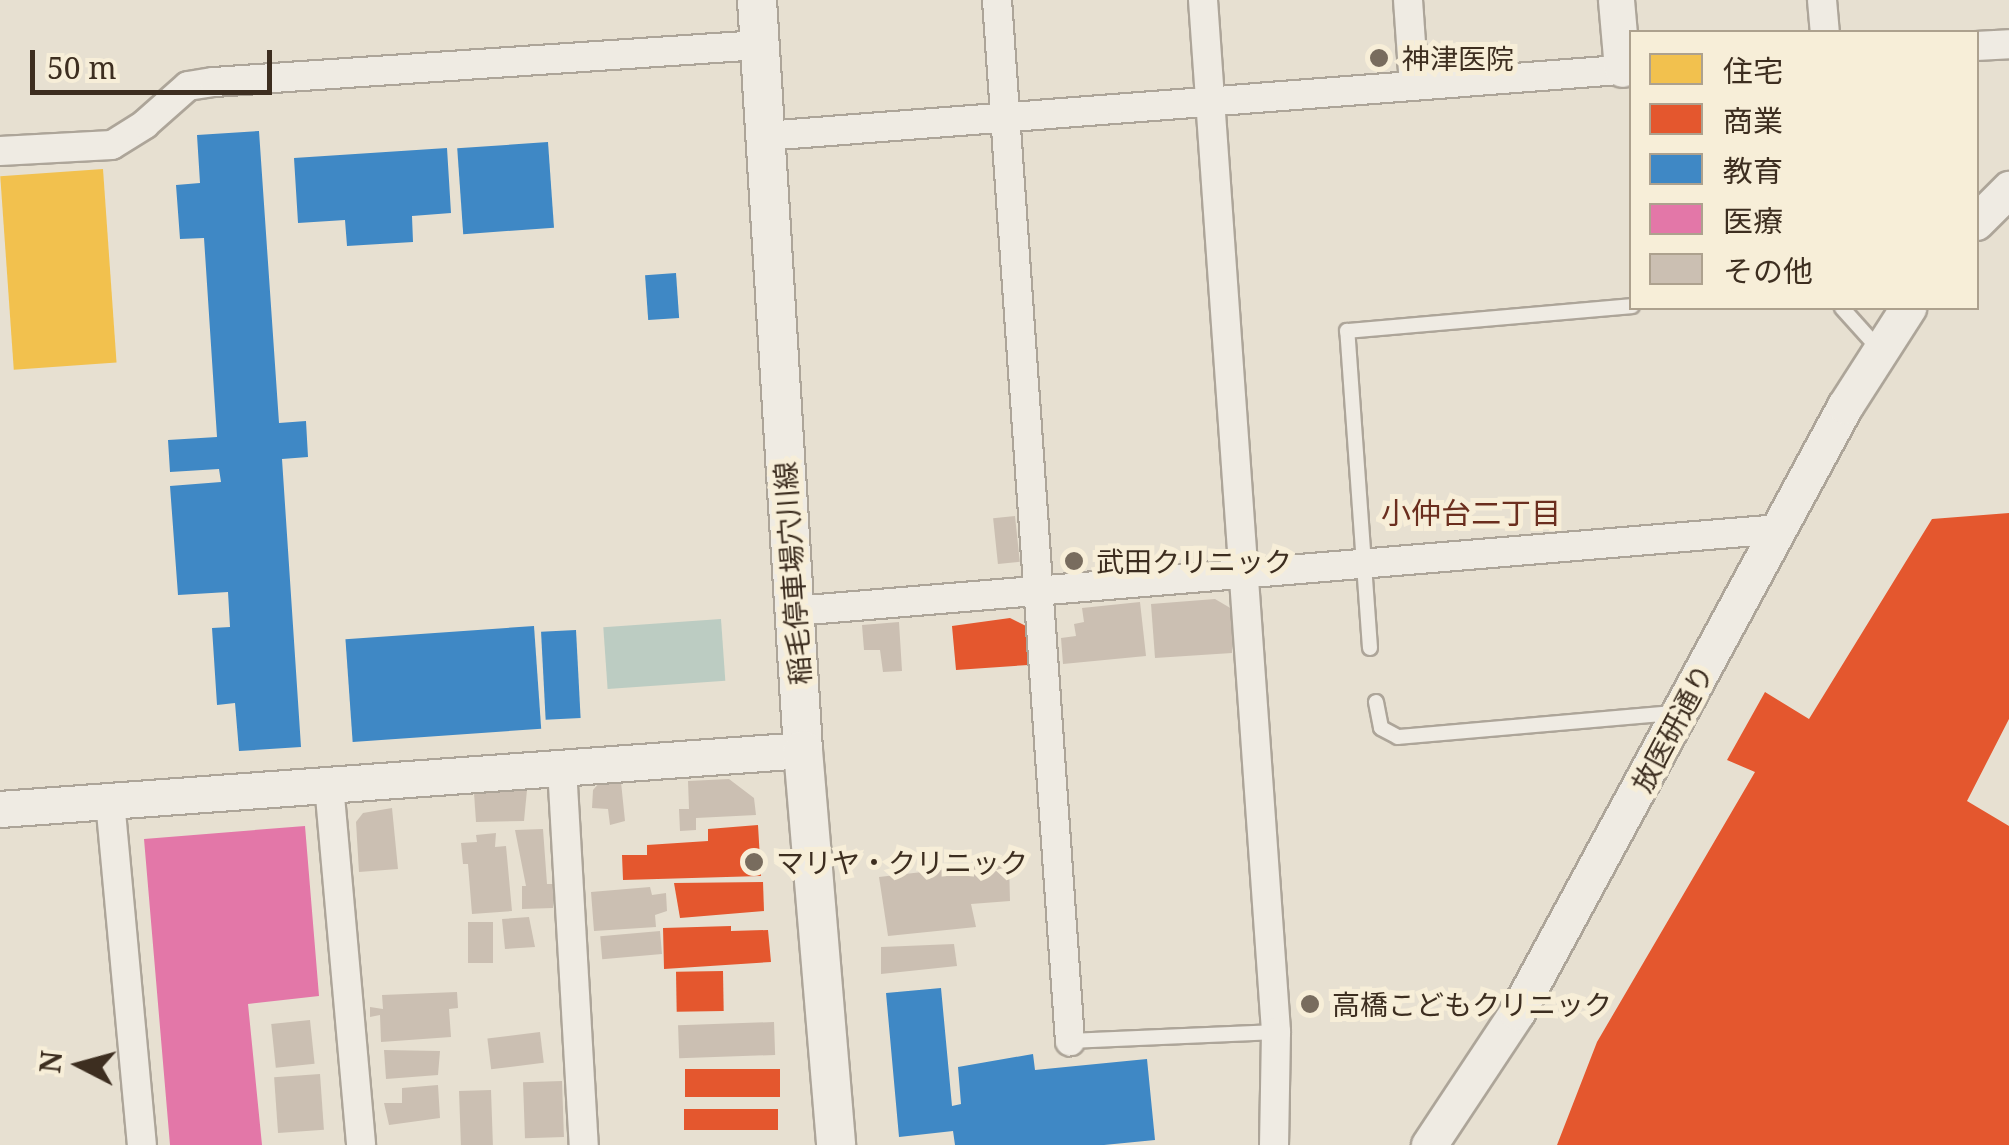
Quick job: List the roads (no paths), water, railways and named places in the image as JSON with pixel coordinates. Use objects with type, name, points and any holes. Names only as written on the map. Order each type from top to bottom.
[{"type":"main road","name":"稲毛停車場穴川線","points":[[757,0],[803,750],[836,1145]]},
{"type":"street","points":[[997,0],[1070,1041]]},
{"type":"street","points":[[1203,0],[1276,1032],[1274,1145]]},
{"type":"street","points":[[1408,0],[1414,86]]},
{"type":"street","points":[[765,136],[1627,69],[1616,0]]},
{"type":"street","points":[[1822,0],[1825,30]]},
{"type":"street","points":[[0,151],[112,145],[146,124],[188,86],[214,82],[760,44]]},
{"type":"street","points":[[1979,46],[2009,44]]},
{"type":"street","points":[[1979,219],[2009,189]]},
{"type":"street","name":"放医研通り","points":[[1428,1145],[1517,1012],[1878,348],[1906,310]]},
{"type":"street","points":[[795,611],[1038,594],[1780,529]]},
{"type":"street","points":[[0,808],[803,750]]},
{"type":"street","points":[[562,768],[584,1145]]},
{"type":"street","points":[[329,785],[361,1145]]},
{"type":"street","points":[[110,801],[142,1145]]},
{"type":"lane","points":[[1370,648],[1347,331],[1629,306]]},
{"type":"lane","points":[[1844,310],[1878,348]]},
{"type":"lane","points":[[1376,702],[1381,728],[1398,737],[1681,712]]},
{"type":"lane","points":[[1070,1041],[1276,1032]]},
{"type":"place","name":"神津医院","points":[[1379,58]]},
{"type":"place","name":"武田クリニック","points":[[1074,561]]},
{"type":"place","name":"マリヤ・クリニック","points":[[754,862]]},
{"type":"place","name":"高橋こどもクリニック","points":[[1310,1004]]},
{"type":"district","name":"小仲台二丁目","points":[[1471,513]]}]
